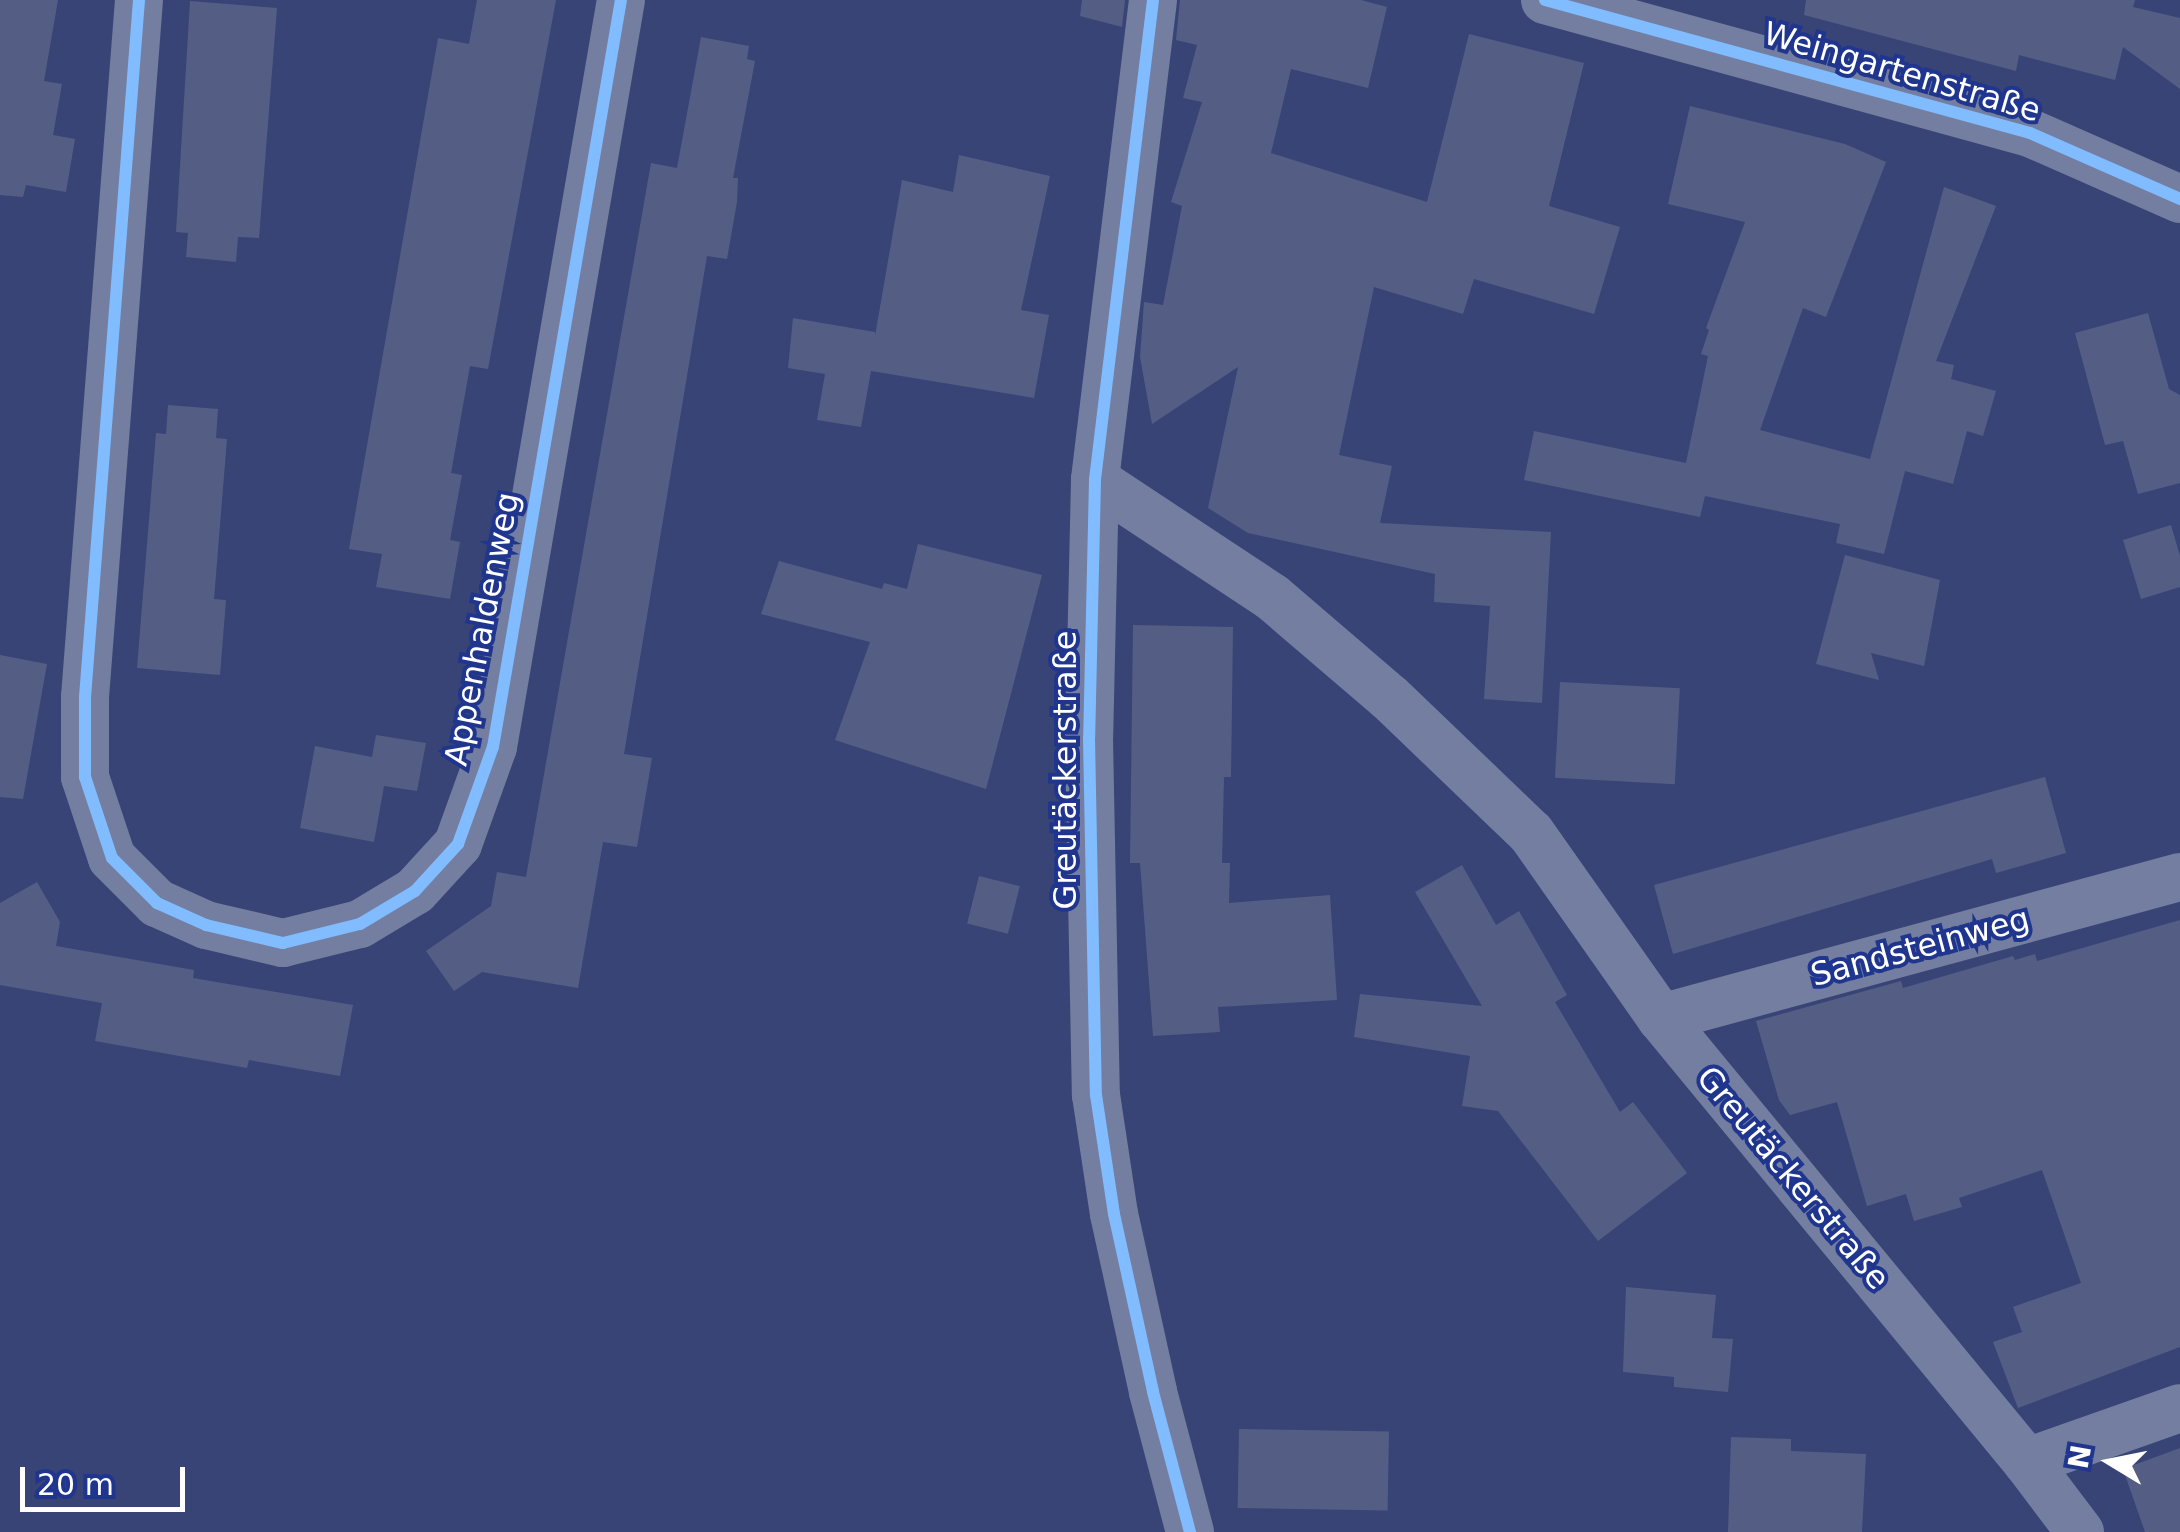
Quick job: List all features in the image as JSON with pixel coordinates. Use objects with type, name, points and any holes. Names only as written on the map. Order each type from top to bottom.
[{"type":"street","name":"Appenhaldenweg","points":[[138,0],[86,697],[86,777],[112,858],[157,904],[206,925],[283,943],[360,924],[416,890],[458,844],[488,764],[621,0]]},
{"type":"street","name":"Greutäckerstraße","points":[[1153,0],[1095,480],[1089,738],[1096,1095],[1114,1214],[1153,1392],[1190,1532]]},
{"type":"street","name":"Weingartenstraße","points":[[1545,0],[2030,134],[2180,199]]},
{"type":"street","name":"Greutäckerstraße","points":[[1095,480],[1272,597],[1390,698],[1531,832],[1661,1018],[2028,1462],[2080,1532]]},
{"type":"street","name":"Sandsteinweg","points":[[1661,1018],[2180,877]]},
{"type":"street","points":[[2028,1462],[2180,1408]]},
{"type":"building","points":[[0,0],[58,0],[44,81],[62,84],[53,135],[75,139],[66,192],[26,185],[23,197],[0,195]]},
{"type":"building","points":[[477,0],[556,0],[488,369],[470,366],[451,473],[462,475],[450,540],[460,542],[450,599],[376,587],[382,554],[349,549],[438,38],[469,44]]},
{"type":"building","points":[[1082,0],[1125,0],[1122,27],[1080,16]]},
{"type":"building","points":[[1180,0],[1361,0],[1387,7],[1368,88],[1291,69],[1271,153],[1427,202],[1469,34],[1584,63],[1549,206],[1620,227],[1594,314],[1474,279],[1463,314],[1374,287],[1339,455],[1392,466],[1380,523],[1551,532],[1542,703],[1484,699],[1490,606],[1434,602],[1435,574],[1248,533],[1208,508],[1238,367],[1152,424],[1140,357],[1144,302],[1163,305],[1182,206],[1171,202],[1202,102],[1183,98],[1197,45],[1176,40]]},
{"type":"building","points":[[1806,0],[2135,0],[2133,7],[2180,18],[2180,89],[2123,47],[2115,80],[2019,55],[2016,71],[1804,15]]},
{"type":"building","points":[[190,1],[277,8],[259,238],[238,237],[236,262],[186,257],[188,233],[176,232]]},
{"type":"building","points":[[701,37],[749,46],[747,59],[755,61],[733,178],[738,178],[737,202],[727,259],[707,256],[624,754],[652,758],[637,847],[603,842],[578,988],[482,972],[454,991],[426,951],[491,906],[497,872],[526,877],[651,163],[677,168]]},
{"type":"building","points":[[1690,106],[1845,144],[1886,162],[1826,317],[1803,308],[1760,430],[1870,459],[1944,187],[1996,206],[1936,361],[1954,365],[1951,379],[1996,391],[1983,436],[1967,431],[1953,484],[1905,471],[1884,554],[1836,543],[1840,524],[1705,496],[1700,517],[1524,480],[1534,431],[1686,463],[1708,356],[1701,354],[1709,330],[1706,328],[1745,222],[1668,204]]},
{"type":"building","points":[[959,155],[1050,176],[1021,310],[1049,315],[1034,398],[871,371],[861,427],[817,420],[825,374],[788,368],[793,318],[875,332],[875,336],[902,180],[953,192]]},
{"type":"building","points":[[2148,313],[2169,389],[2180,395],[2180,483],[2138,494],[2123,441],[2105,445],[2075,333]]},
{"type":"building","points":[[168,405],[218,409],[216,438],[227,439],[214,599],[226,600],[220,675],[137,668],[156,433],[166,434]]},
{"type":"building","points":[[2171,525],[2180,556],[2180,587],[2141,599],[2123,540]]},
{"type":"building","points":[[918,544],[1042,575],[986,789],[835,740],[870,642],[761,614],[779,561],[882,589],[884,583],[907,589]]},
{"type":"building","points":[[1845,555],[1940,580],[1924,666],[1871,653],[1879,680],[1816,664]]},
{"type":"building","points":[[1133,625],[1233,627],[1231,777],[1224,777],[1222,863],[1230,863],[1229,903],[1330,895],[1337,1000],[1218,1007],[1220,1032],[1153,1036],[1140,863],[1130,863]]},
{"type":"building","points":[[0,655],[47,664],[23,799],[0,797]]},
{"type":"building","points":[[1560,682],[1680,688],[1675,784],[1555,778]]},
{"type":"building","points":[[376,735],[426,743],[417,791],[384,786],[374,842],[300,828],[315,746],[372,757]]},
{"type":"building","points":[[2045,777],[2066,853],[1996,873],[1992,859],[1673,954],[1654,885]]},
{"type":"building","points":[[1462,865],[1496,925],[1519,911],[1567,995],[1555,1002],[1620,1112],[1633,1102],[1687,1173],[1598,1241],[1498,1111],[1462,1106],[1470,1056],[1354,1037],[1360,994],[1482,1006],[1415,892]]},
{"type":"building","points":[[979,876],[1020,886],[1008,934],[967,924]]},
{"type":"building","points":[[37,882],[60,922],[56,946],[194,970],[193,978],[353,1005],[340,1076],[249,1060],[247,1068],[95,1041],[102,1003],[0,985],[0,903]]},
{"type":"building","points":[[2180,920],[2180,1347],[2018,1408],[1993,1342],[2022,1332],[2013,1307],[2081,1283],[2042,1170],[1959,1198],[1962,1207],[1914,1221],[1906,1194],[1867,1206],[1837,1102],[1790,1115],[1779,1100],[1756,1021],[1901,981],[1903,988],[2013,956],[2015,960],[2035,954],[2037,961]]},
{"type":"building","points":[[1626,1287],[1716,1295],[1712,1338],[1733,1339],[1728,1392],[1674,1387],[1674,1377],[1623,1372]]},
{"type":"building","points":[[1239,1429],[1389,1432],[1388,1511],[1238,1508]]},
{"type":"building","points":[[1731,1437],[1791,1439],[1791,1451],[1866,1454],[1862,1532],[1728,1532]]},
{"type":"building","points":[[2180,1448],[2180,1532],[2145,1532],[2123,1469]]},
{"type":"cycle path","points":[[139,0],[85,697],[85,777],[112,858],[157,903],[206,925],[283,943],[360,924],[415,891],[458,844],[493,747],[621,0]]},
{"type":"cycle path","points":[[1153,0],[1095,480],[1089,738],[1096,1095],[1114,1214],[1153,1392],[1190,1532]]},
{"type":"cycle path","points":[[1545,0],[2030,133],[2180,199]]}]
